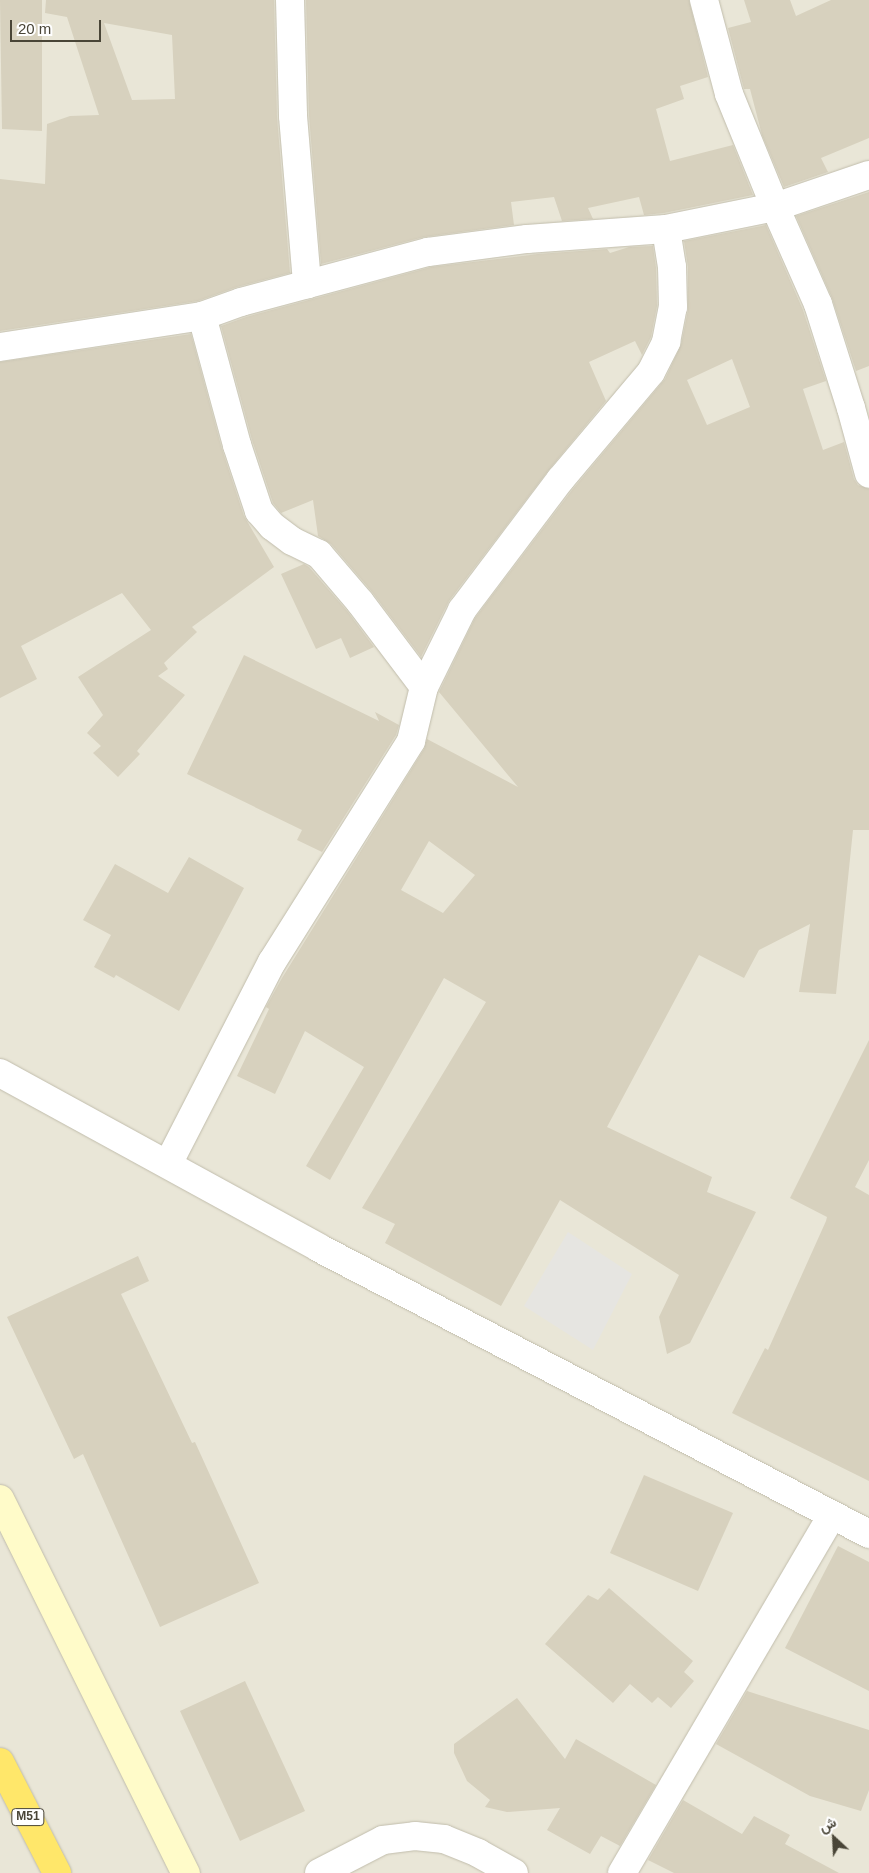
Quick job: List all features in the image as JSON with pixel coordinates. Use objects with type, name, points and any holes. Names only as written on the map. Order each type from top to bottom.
[{"type":"highway","name":"M51","points":[[0,1762],[56,1873]]},
{"type":"main road","points":[[0,1499],[186,1873]]},
{"type":"street","points":[[290,0],[293,116],[307,284]]},
{"type":"street","points":[[704,0],[729,94],[775,207],[818,304],[852,408],[869,474]]},
{"type":"street","points":[[0,347],[202,316],[240,302],[428,252],[527,239],[666,229],[775,207],[869,174]]},
{"type":"street","points":[[168,1164],[272,962],[411,740],[424,687],[462,610],[560,480],[651,372],[666,342],[673,307],[672,267],[666,229]]},
{"type":"street","points":[[202,316],[236,445],[258,511],[272,526],[292,541],[319,554],[360,602],[424,687]]},
{"type":"street","points":[[0,1073],[319,1248],[869,1534]]},
{"type":"street","points":[[622,1873],[832,1515]]},
{"type":"street","points":[[319,1873],[384,1840],[415,1836],[444,1838],[478,1853],[514,1873]]},
{"type":"shaded area","points":[[0,0],[869,0],[869,1873],[0,1873]]},
{"type":"shaded area","points":[[568,1232],[632,1274],[593,1350],[524,1306]]},
{"type":"building","points":[[0,0],[42,0],[42,131],[2,129]]},
{"type":"building","points":[[46,0],[274,0],[277,117],[290,273],[237,287],[198,301],[0,331],[0,179],[45,184],[47,124],[70,116],[99,115],[67,17],[45,13]],"holes":[[[104,23],[172,35],[175,99],[132,100]]]},
{"type":"building","points":[[306,0],[689,0],[708,77],[680,86],[684,99],[656,109],[670,161],[733,145],[753,195],[664,213],[644,215],[639,197],[588,208],[593,219],[562,221],[554,197],[511,202],[514,225],[424,237],[321,264],[309,115]]},
{"type":"building","points":[[744,0],[790,0],[796,16],[831,0],[869,0],[869,138],[821,158],[828,172],[784,187],[762,135],[750,89],[744,89],[728,28],[751,22]]},
{"type":"building","points":[[869,192],[869,366],[856,371],[832,298],[796,216]]},
{"type":"building","points":[[766,225],[803,310],[826,381],[803,389],[823,450],[844,442],[854,479],[858,485],[869,489],[869,830],[853,830],[836,994],[799,992],[810,924],[759,950],[744,978],[699,955],[607,1127],[712,1177],[707,1192],[756,1212],[690,1343],[667,1354],[659,1317],[679,1275],[560,1200],[501,1306],[385,1243],[395,1224],[362,1208],[486,1002],[444,978],[330,1180],[306,1166],[364,1067],[305,1031],[275,1094],[237,1076],[269,1009],[266,1007],[282,978],[424,749],[427,739],[518,787],[439,692],[475,618],[572,490],[665,379],[681,345],[688,310],[688,267],[684,241]],"holes":[[[732,359],[750,407],[707,425],[687,380]],[[429,841],[475,875],[443,913],[401,890]]]},
{"type":"building","points":[[653,246],[656,268],[657,306],[651,337],[642,355],[635,341],[589,362],[606,401],[548,471],[449,601],[421,657],[372,592],[331,544],[318,536],[313,500],[281,513],[273,503],[252,440],[221,326],[246,317],[431,267],[538,254],[607,249],[610,253],[629,247]]},
{"type":"building","points":[[191,334],[222,449],[244,516],[274,567],[192,627],[197,632],[164,663],[168,669],[158,676],[185,695],[137,751],[140,754],[118,777],[93,753],[101,746],[87,733],[103,715],[78,677],[151,630],[122,593],[21,646],[37,679],[0,698],[0,362]]},
{"type":"building","points":[[304,564],[309,567],[348,612],[374,647],[350,658],[341,638],[316,649],[281,574]]},
{"type":"building","points":[[244,655],[379,721],[375,712],[399,725],[396,735],[322,852],[297,840],[302,830],[187,774]]},
{"type":"building","points":[[189,857],[244,888],[179,1011],[116,975],[114,978],[94,967],[111,935],[83,920],[115,864],[168,893]]},
{"type":"building","points":[[869,1040],[869,1160],[855,1187],[869,1195],[869,1481],[732,1413],[765,1348],[768,1350],[826,1221],[827,1217],[790,1198]]},
{"type":"building","points":[[138,1256],[149,1281],[121,1294],[192,1443],[195,1442],[259,1583],[160,1627],[83,1454],[74,1459],[7,1317]]},
{"type":"building","points":[[644,1475],[733,1513],[698,1591],[610,1553]]},
{"type":"building","points":[[838,1546],[869,1562],[869,1691],[785,1648]]},
{"type":"building","points":[[609,1588],[693,1661],[684,1672],[694,1681],[671,1708],[658,1697],[652,1703],[630,1684],[613,1703],[545,1644],[588,1595],[598,1600]]},
{"type":"building","points":[[245,1681],[305,1811],[240,1841],[180,1711]]},
{"type":"building","points":[[747,1691],[869,1730],[869,1790],[861,1811],[810,1796],[716,1744]]},
{"type":"building","points":[[517,1698],[565,1759],[576,1739],[656,1785],[620,1846],[601,1836],[590,1854],[547,1830],[560,1808],[507,1812],[485,1807],[490,1800],[467,1781],[454,1753],[454,1744]]},
{"type":"building","points":[[683,1800],[742,1834],[754,1816],[790,1835],[785,1844],[839,1873],[674,1873],[648,1860]]}]
